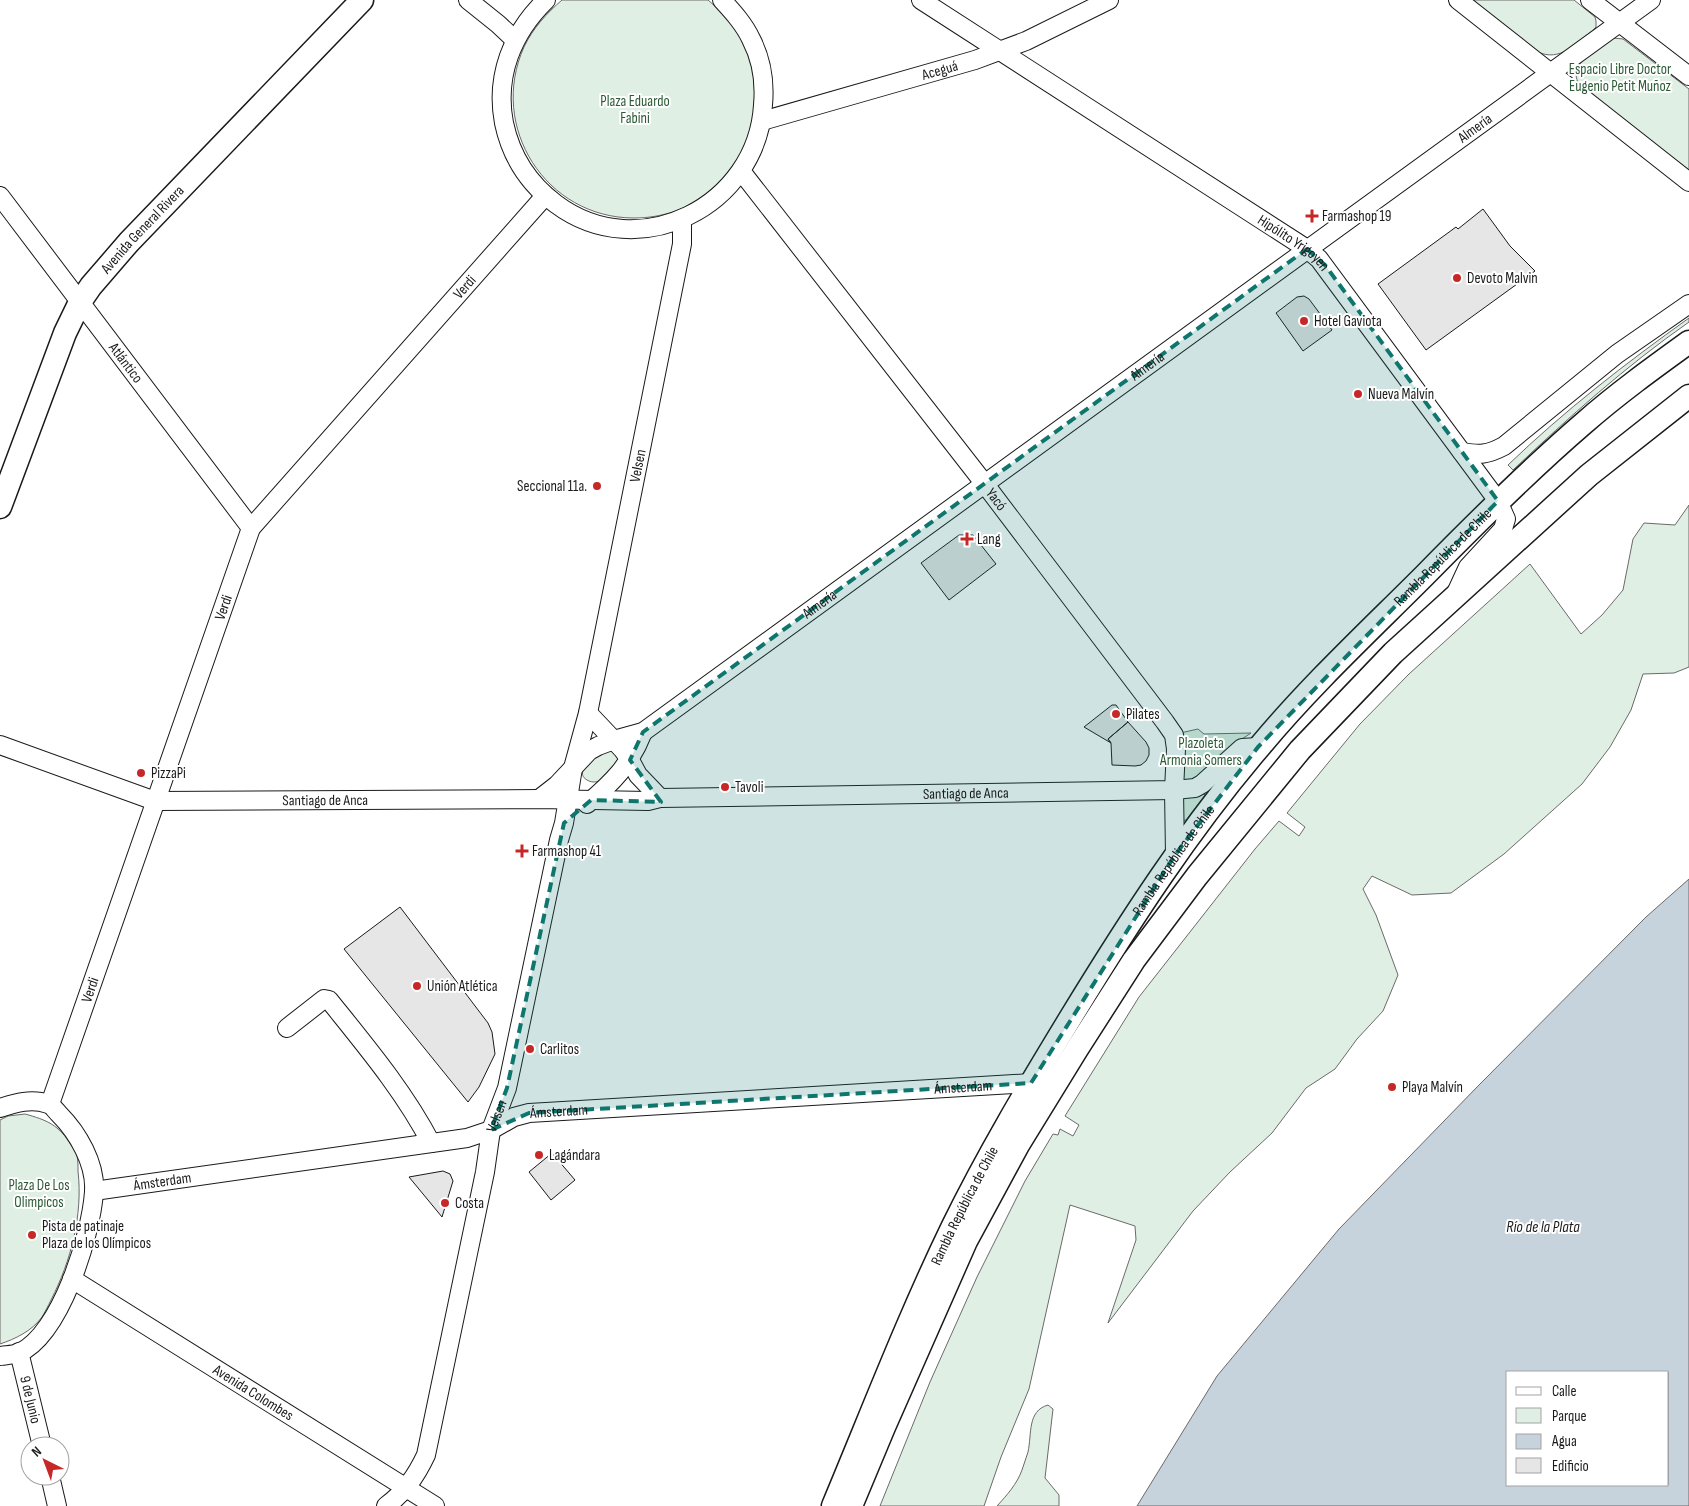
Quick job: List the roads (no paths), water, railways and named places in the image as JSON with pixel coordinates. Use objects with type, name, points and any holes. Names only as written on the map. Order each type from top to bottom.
[{"type":"main road","name":"Avenida General Rivera","points":[[0,507],[65,332],[80,302],[91,286],[129,242],[362,0]]},
{"type":"main road","name":"Rambla República de Chile","points":[[833,1506],[896,1354],[952,1229],[1031,1083],[1107,958],[1175,855],[1258,747],[1323,677],[1498,501],[1584,423],[1636,380],[1689,342]]},
{"type":"main road","name":"Rambla República de Chile","points":[[851,1506],[966,1241],[1033,1121],[1076,1049],[1134,960],[1197,876],[1300,750],[1393,653],[1589,475],[1689,396]]},
{"type":"street","points":[[468,0],[515,40]]},
{"type":"street","points":[[546,0],[531,15],[515,40],[506,63],[502,87],[502,111],[507,135],[516,158],[529,178],[545,196],[565,210],[587,221],[610,227],[635,229],[659,226],[682,219],[705,207],[726,191],[752,153],[762,121],[764,90],[760,64],[752,40],[738,17],[722,0]]},
{"type":"street","name":"Hipólito Yrigoyen","points":[[920,0],[1307,249],[1325,265],[1498,501],[1506,519],[1505,526],[1468,567],[1454,596]]},
{"type":"street","name":"Aceguá","points":[[762,121],[975,60],[1026,42],[1109,0]]},
{"type":"street","points":[[1458,0],[1689,182]]},
{"type":"street","points":[[1590,0],[1689,76]]},
{"type":"street","name":"Almería","points":[[539,799],[557,785],[589,751],[614,740],[643,732],[1651,0]]},
{"type":"street","name":"Yacó","points":[[741,171],[984,483],[1166,722],[1174,735],[1176,749],[1174,790],[1175,855]]},
{"type":"street","name":"Atlántico","points":[[0,196],[251,528]]},
{"type":"street","name":"Verdi","points":[[50,1104],[154,801],[251,528],[545,196]]},
{"type":"street","name":"Velsen","points":[[386,1506],[407,1488],[417,1475],[426,1455],[492,1130],[507,1088],[558,840],[564,823],[573,768],[588,713],[682,244],[682,219]]},
{"type":"street","points":[[1462,452],[1481,455],[1504,446],[1617,354],[1689,304]]},
{"type":"street","points":[[588,713],[614,740],[630,760],[638,775],[660,798]]},
{"type":"street","name":"Almería","points":[[564,823],[622,770],[630,760],[643,732]]},
{"type":"street","name":"Santiago de Anca","points":[[0,745],[154,801],[568,799],[648,802],[660,798],[1174,790],[1195,788],[1207,780],[1242,748],[1258,747]]},
{"type":"street","points":[[287,1028],[324,999],[329,1000],[412,1110],[431,1143]]},
{"type":"street","name":"Ámsterdam","points":[[94,1191],[467,1138],[492,1130],[514,1117],[529,1113],[1031,1083]]},
{"type":"street","points":[[0,1108],[22,1101],[50,1104],[63,1117],[79,1139],[92,1172],[94,1191],[81,1254],[57,1312],[46,1329],[19,1352],[0,1356]]},
{"type":"street","name":"Avenida Colombes","points":[[72,1279],[435,1506]]},
{"type":"street","name":"9 de Junio","points":[[19,1352],[40,1436]]},
{"type":"street","points":[[52,1486],[57,1506]]},
{"type":"water","name":"Río de la Plata","points":[[1689,879],[1689,1506],[1137,1506],[1217,1376],[1339,1229],[1646,917]]},
{"type":"place","name":"Farmashop 19","points":[[1312,216]]},
{"type":"place","name":"Devoto Malvin","points":[[1457,278]]},
{"type":"place","name":"Hotel Gaviota","points":[[1304,321]]},
{"type":"place","name":"Nueva Malvín","points":[[1358,394]]},
{"type":"place","name":"Seccional 11a.","points":[[597,486]]},
{"type":"place","name":"Lang","points":[[967,539]]},
{"type":"place","name":"Pilates","points":[[1116,714]]},
{"type":"place","name":"PizzaPi","points":[[141,773]]},
{"type":"place","name":"Tavoli","points":[[725,787]]},
{"type":"place","name":"Farmashop 41","points":[[522,851]]},
{"type":"place","name":"Unión Atlética","points":[[417,986]]},
{"type":"place","name":"Carlitos","points":[[530,1049]]},
{"type":"place","name":"Playa Malvín","points":[[1392,1087]]},
{"type":"place","name":"Lagándara","points":[[539,1155]]},
{"type":"place","name":"Costa","points":[[445,1203]]},
{"type":"place","name":"Pista de patinaje Plaza de los Olímpicos","points":[[32,1235]]},
{"type":"park label","name":"Espacio Libre Doctor Eugenio Petit Muñoz","points":[[1620,78]]},
{"type":"park label","name":"Plaza Eduardo Fabini","points":[[635,110]]},
{"type":"park label","name":"Plazoleta Armonia Somers","points":[[1201,752]]},
{"type":"park label","name":"Plaza De Los Olimpicos","points":[[39,1194]]}]
